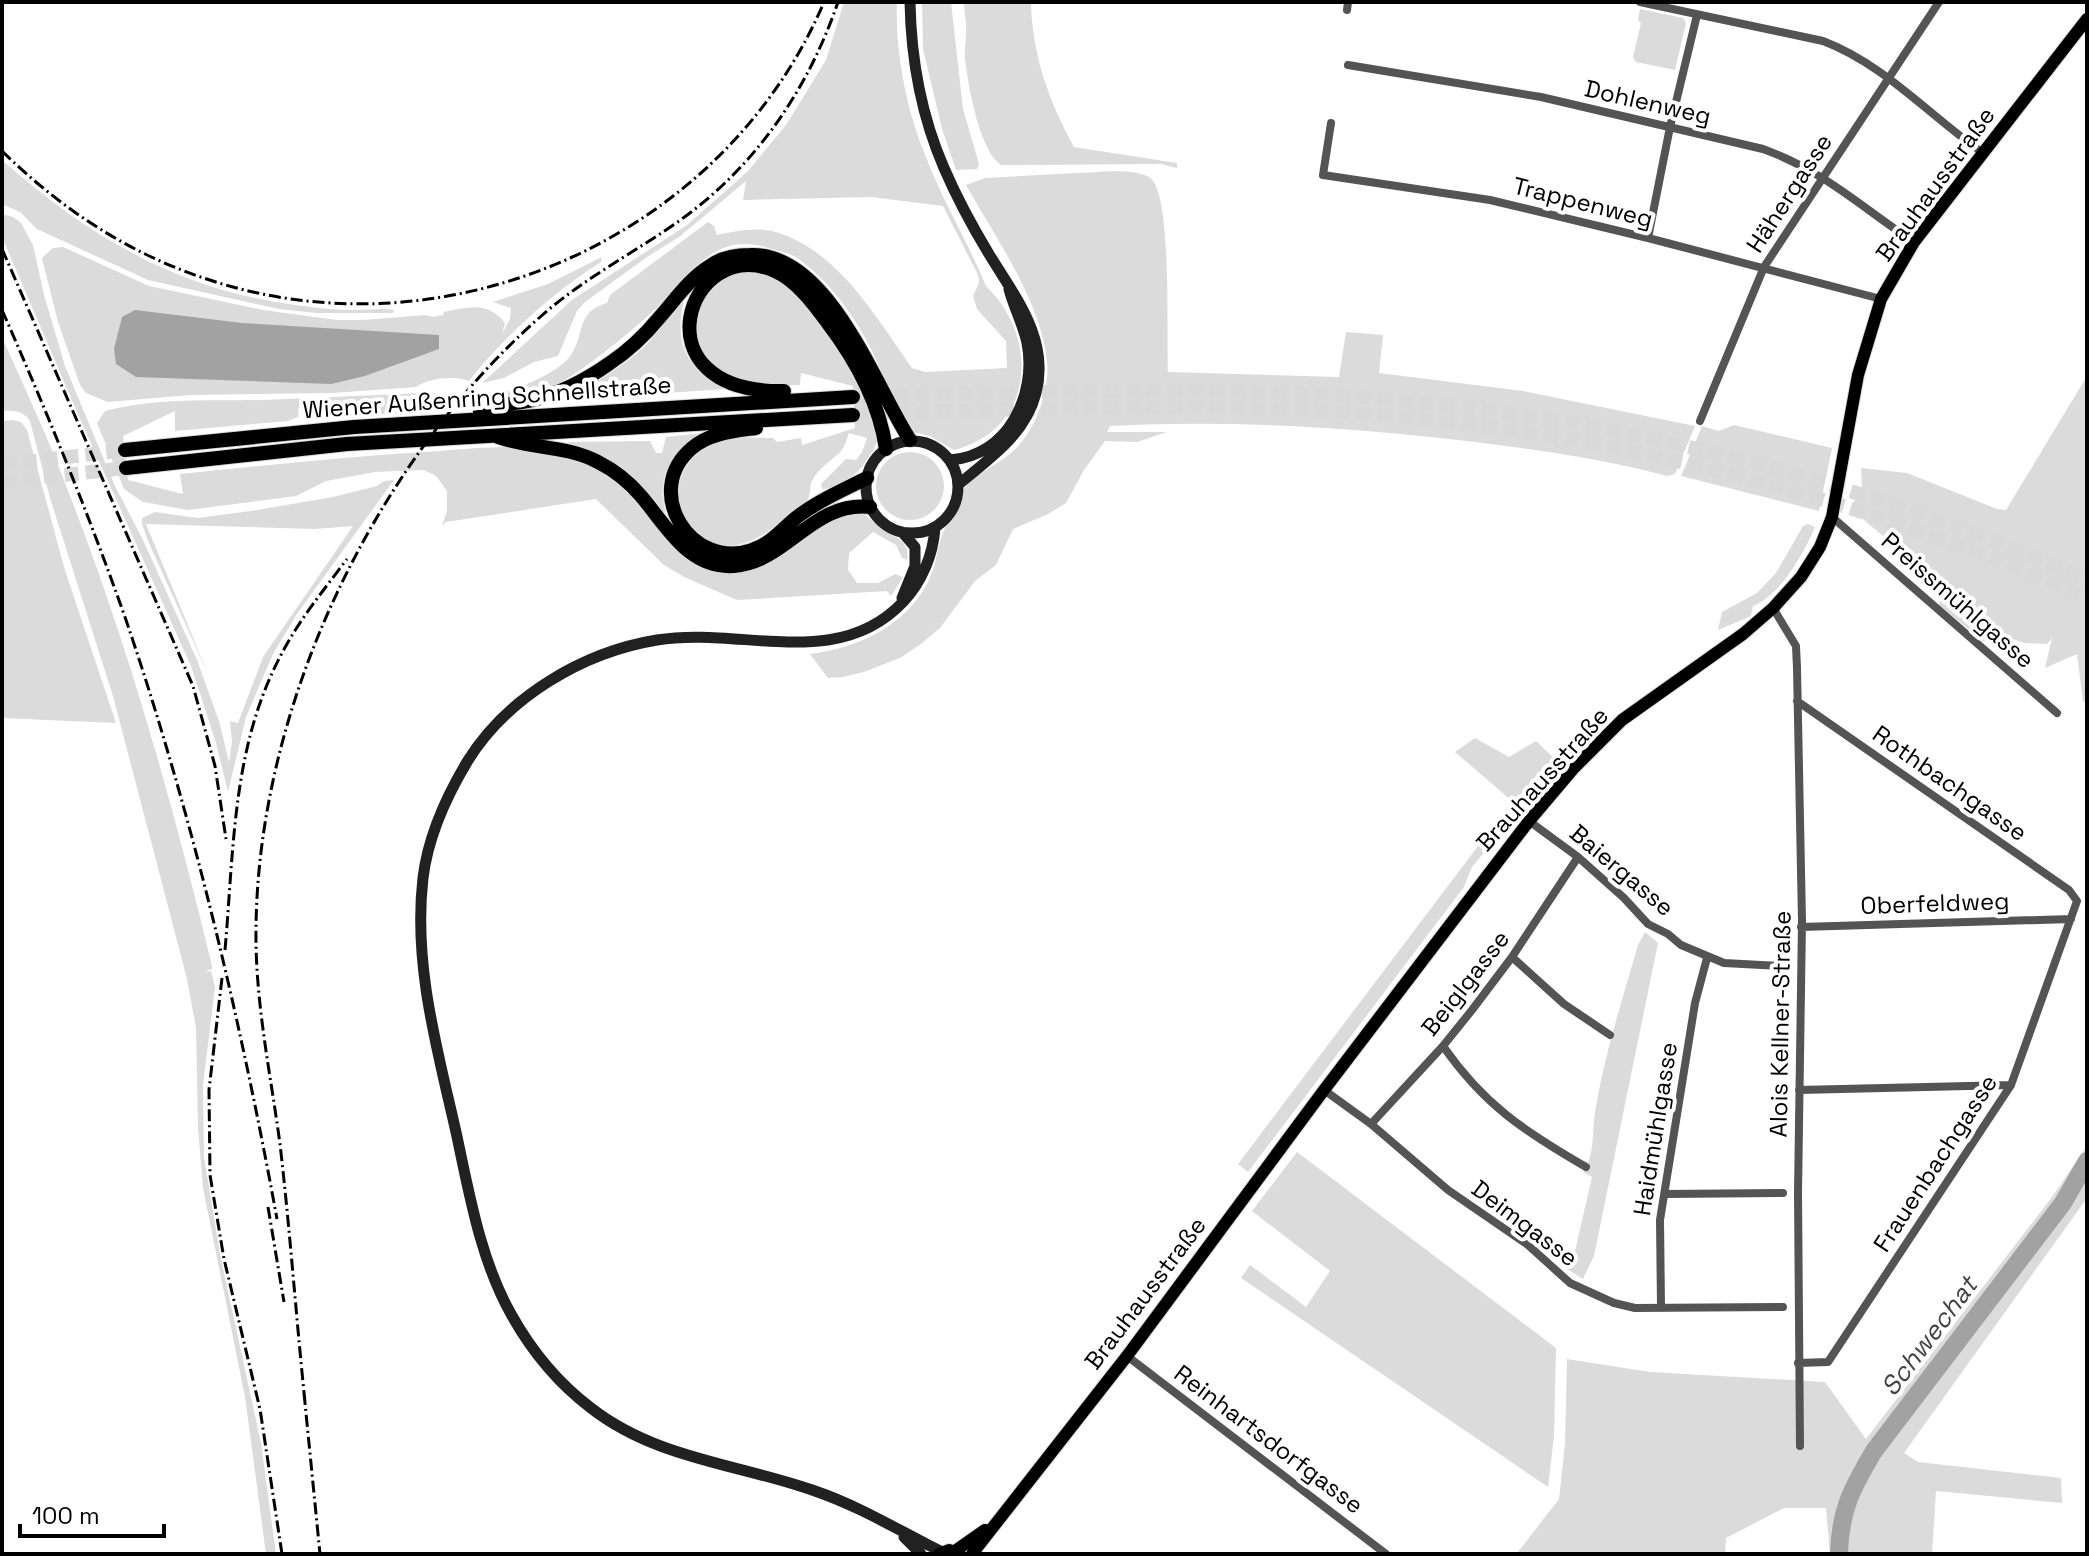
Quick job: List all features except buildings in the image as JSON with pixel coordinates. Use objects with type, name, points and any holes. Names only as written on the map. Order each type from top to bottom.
[{"type":"highway","points":[[466,419],[485,409],[556,393],[584,380],[632,346],[687,285],[710,265],[733,255],[756,254],[780,260],[801,274],[832,306],[879,379],[898,422],[910,440]]},
{"type":"highway","points":[[815,399],[789,391],[767,392],[726,382],[707,370],[692,350],[689,314],[698,292],[715,276],[735,267],[756,266],[776,271],[793,283],[827,321],[867,383],[883,427],[886,449]]},
{"type":"highway","name":"Wiener Außenring Schnellstraße","points":[[125,450],[466,419],[853,397]]},
{"type":"highway","name":"Wiener Außenring Schnellstraße","points":[[126,468],[265,451],[853,415]]},
{"type":"highway","points":[[789,418],[712,437],[693,446],[681,459],[671,486],[672,505],[680,525],[693,540],[716,551],[751,551],[768,543],[797,517],[820,502],[867,478]]},
{"type":"highway","points":[[490,435],[515,443],[569,450],[598,462],[621,477],[640,495],[675,540],[694,555],[713,564],[734,566],[754,561],[774,552],[828,514],[852,505],[870,507]]},
{"type":"main road","points":[[910,2],[910,31],[928,128],[970,221],[1008,286],[1020,300],[1038,351],[1037,390],[1030,411],[1017,433],[959,484]]},
{"type":"main road","name":"Brauhausstraße","points":[[972,1554],[1127,1356],[1529,821],[1577,765],[1622,720],[1743,634],[1773,608],[1811,563],[1832,517],[1858,375],[1881,299],[1914,242],[2087,20]]},
{"type":"main road","points":[[950,460],[979,453],[993,443],[1015,420],[1023,402],[1028,381],[1027,346],[1008,286]]},
{"type":"main road","points":[[899,606],[915,566],[915,547],[902,532],[885,524],[870,507],[866,492],[870,466],[886,449],[910,440],[934,446],[950,460],[957,471],[959,484],[954,509],[946,520],[923,532],[902,532]]},
{"type":"main road","points":[[935,528],[924,573],[899,606],[882,621],[860,633],[836,640],[807,643],[705,635],[659,639],[613,650],[571,669],[532,693],[493,729],[470,757],[450,791],[435,827],[424,873],[420,924],[430,1016],[482,1241],[510,1313],[555,1377],[591,1409],[631,1435],[683,1455],[819,1492],[949,1553]]},
{"type":"main road","name":"Brauhausstraße","points":[[949,1553],[997,1521]]},
{"type":"main road","points":[[891,1526],[921,1554]]},
{"type":"street","points":[[1640,2],[1823,41],[1846,50],[1983,153]]},
{"type":"street","name":"Hähergasse","points":[[1700,421],[1764,267],[1939,2]]},
{"type":"street","points":[[1648,238],[1697,15]]},
{"type":"street","name":"Dohlenweg","points":[[1348,65],[1541,97],[1763,149],[1795,160],[1823,177],[1914,242]]},
{"type":"street","name":"Trappenweg","points":[[1331,123],[1323,175],[1490,200],[1881,299]]},
{"type":"street","name":"Preissmühlgasse","points":[[1832,517],[2057,713]]},
{"type":"street","name":"Alois Kellner-Straße","points":[[1773,608],[1796,646],[1801,927],[1800,1446]]},
{"type":"street","name":"Rothbachgasse","points":[[1797,701],[2069,890],[2077,901]]},
{"type":"street","name":"Baiergasse","points":[[1529,821],[1578,857],[1648,924],[1707,958],[1741,966],[1782,966]]},
{"type":"street","name":"Beiglgasse","points":[[1371,1124],[1443,1046],[1512,957],[1578,857]]},
{"type":"street","name":"Frauenbachgasse","points":[[1798,1363],[1828,1362],[2011,1085],[2077,901]]},
{"type":"street","name":"Oberfeldweg","points":[[1801,927],[2071,919]]},
{"type":"street","points":[[1512,957],[1564,1004],[1610,1035]]},
{"type":"street","name":"Haidmühlgasse","points":[[1661,1307],[1660,1220],[1695,1003],[1707,958]]},
{"type":"street","points":[[1443,1046],[1461,1072],[1491,1104],[1517,1125],[1586,1167]]},
{"type":"street","points":[[1799,1090],[2011,1085]]},
{"type":"street","name":"Deimgasse","points":[[1324,1090],[1371,1124],[1448,1190],[1528,1245],[1570,1283],[1614,1303],[1635,1308],[1783,1307]]},
{"type":"street","points":[[1665,1194],[1783,1193]]},
{"type":"street","name":"Reinhartsdorfgasse","points":[[1127,1356],[1386,1554]]},
{"type":"shaded area","points":[[844,2],[897,2],[900,59],[918,135],[938,186],[986,286],[1003,307],[1015,331],[1021,355],[1021,380],[1014,403],[1001,423],[981,439],[954,450],[930,436],[913,432],[895,403],[865,338],[830,288],[794,256],[748,244],[715,252],[688,274],[650,314],[600,355],[558,384],[523,397],[450,409],[350,416],[332,402],[299,405],[298,417],[288,421],[175,431],[175,411],[123,436],[128,480],[183,494],[180,474],[342,458],[507,447],[558,452],[591,464],[625,488],[703,563],[859,511],[904,543],[907,560],[902,558],[896,545],[873,532],[849,553],[848,570],[857,583],[878,583],[895,574],[903,577],[891,596],[887,591],[737,600],[664,565],[596,499],[446,522],[442,526],[447,511],[447,491],[436,476],[424,470],[375,472],[326,481],[296,496],[188,510],[143,502],[124,489],[97,423],[105,411],[184,401],[423,393],[478,396],[506,392],[537,379],[565,362],[590,312],[607,303],[610,295],[708,222],[714,226],[717,235],[748,230],[779,233],[821,256],[871,309],[912,368],[925,372],[1007,368],[1006,341],[977,309],[973,296],[979,283],[978,275],[943,206],[871,197],[743,200],[746,181],[679,237],[585,302],[577,311],[558,356],[534,362],[504,378],[482,383],[572,300],[687,225],[748,171],[786,125],[826,60]]},
{"type":"shaded area","points":[[922,2],[951,2],[963,109],[979,164],[977,169],[956,170],[942,129],[923,49]]},
{"type":"shaded area","points":[[964,2],[1031,2],[1038,59],[1057,112],[1074,147],[1177,163],[1177,168],[1161,164],[1001,165],[987,146],[972,100],[965,59]]},
{"type":"shaded area","points":[[1640,9],[1683,18],[1686,23],[1675,70],[1636,62],[1633,57],[1641,23],[1638,20]]},
{"type":"shaded area","points":[[2,160],[102,236],[174,273],[253,298],[326,309],[389,309],[394,310],[393,313],[317,313],[279,309],[148,280],[37,229],[20,212],[2,204]]},
{"type":"shaded area","points":[[1113,171],[1149,177],[1157,188],[1162,208],[1167,267],[1168,372],[1339,377],[1346,332],[1383,335],[1379,373],[1523,391],[1695,426],[1675,474],[1667,476],[1523,448],[1384,432],[1247,424],[1110,426],[1107,432],[1167,432],[1137,442],[1105,441],[1066,503],[1013,529],[996,565],[975,581],[940,628],[902,657],[864,672],[828,678],[810,654],[865,639],[897,620],[911,607],[931,575],[943,533],[958,511],[964,489],[1019,445],[1033,424],[1043,399],[1047,361],[1036,316],[1015,270],[966,185],[985,178]]},
{"type":"shaded area","points":[[2,214],[21,223],[33,245],[65,366],[115,486],[197,660],[219,721],[229,762],[232,742],[230,721],[238,723],[263,657],[353,526],[315,529],[146,524],[208,674],[148,541],[142,518],[155,512],[198,518],[257,510],[333,497],[394,480],[297,614],[273,654],[246,717],[228,792],[191,666],[2,237]]},
{"type":"shaded area","points":[[63,247],[149,286],[263,310],[337,320],[363,320],[433,317],[444,312],[477,307],[492,311],[505,323],[502,334],[510,319],[511,308],[493,302],[548,284],[602,257],[601,262],[530,316],[469,381],[449,378],[427,381],[416,387],[332,393],[190,395],[108,402],[86,393],[80,385],[58,322],[42,258],[53,248]]},
{"type":"shaded area","points":[[732,271],[770,274],[806,304],[852,369],[872,413],[877,436],[863,465],[845,481],[822,489],[821,484],[846,459],[856,460],[867,438],[849,433],[842,450],[815,476],[809,497],[803,505],[780,522],[748,542],[721,545],[699,536],[684,518],[679,495],[683,472],[700,452],[730,439],[741,438],[773,438],[777,442],[801,438],[802,445],[855,428],[853,386],[801,373],[800,385],[747,383],[727,377],[709,363],[695,343],[699,300]]},
{"type":"shaded area","points":[[684,302],[681,331],[687,354],[702,374],[727,389],[560,400],[627,362],[646,345],[672,310]]},
{"type":"shaded area","points":[[135,310],[242,323],[439,335],[439,349],[365,376],[331,384],[136,377],[116,364],[114,349],[122,317]]},
{"type":"shaded area","points":[[2,337],[60,469],[110,606],[165,785],[212,966],[204,972],[211,971],[215,987],[203,1085],[204,1157],[221,1259],[261,1443],[276,1554],[266,1554],[245,1397],[203,1188],[196,1028],[187,979],[113,696],[50,498],[30,421],[18,412],[2,411]]},
{"type":"shaded area","points":[[2087,376],[2087,700],[2083,702],[2077,654],[2045,668],[2052,638],[2047,644],[2024,643],[2010,638],[1983,641],[1939,605],[1945,588],[1852,510],[1862,488],[1861,468],[1907,473],[2006,510]]},
{"type":"shaded area","points":[[2,421],[21,422],[27,430],[64,567],[116,723],[2,718]]},
{"type":"shaded area","points":[[1734,425],[1832,448],[1819,511],[1681,476],[1702,426],[1719,431]]},
{"type":"shaded area","points":[[703,433],[678,452],[667,469],[663,489],[666,519],[629,474],[567,442],[650,441],[656,453],[662,453],[666,437]]},
{"type":"shaded area","points":[[910,452],[934,462],[944,486],[934,510],[910,520],[886,510],[876,486],[886,462]]},
{"type":"shaded area","points":[[1808,524],[1815,527],[1798,561],[1782,583],[1753,606],[1751,616],[1718,630],[1722,612],[1757,593],[1776,573],[1803,526]]},
{"type":"shaded area","points":[[1475,738],[1509,757],[1536,741],[1559,763],[1472,867],[1464,887],[1248,1172],[1238,1164],[1512,801],[1455,752]]},
{"type":"shaded area","points":[[1645,932],[1658,943],[1594,1256],[1583,1279],[1567,1269],[1572,1264],[1592,1177],[1583,1172],[1591,1151],[1595,1112],[1608,1049],[1638,945]]},
{"type":"shaded area","points":[[2087,1146],[2087,1198],[1904,1453],[1918,1462],[2061,1478],[2062,1503],[1936,1491],[1932,1554],[1830,1554],[1826,1508],[1784,1508],[1726,1538],[1725,1554],[1518,1552],[1559,1499],[1565,1444],[1567,1359],[1650,1372],[1825,1382],[1866,1439],[2052,1197]]},
{"type":"shaded area","points":[[1297,1152],[1556,1348],[1554,1436],[1548,1487],[1241,1278],[1250,1265],[1306,1307],[1330,1271],[1252,1211]]},
{"type":"waterway","name":"Schwechat","points":[[1839,1554],[1849,1500],[1874,1451],[2063,1203],[2087,1161]]},
{"type":"tunnel","points":[[853,397],[1081,391],[1252,392],[1409,401],[1509,413],[1707,451],[1804,477],[1900,507],[2087,580]]},
{"type":"tunnel","points":[[853,415],[1081,408],[1252,408],[1410,417],[1509,430],[1609,446],[1804,494],[1899,524],[2087,598]]},
{"type":"tunnel","points":[[2,465],[125,450]]},
{"type":"tunnel","points":[[2,482],[126,468]]},
{"type":"railway","points":[[2,151],[50,193],[101,230],[157,259],[216,282],[307,301],[398,302],[488,287],[573,257],[652,212],[721,154],[780,83],[824,2]]},
{"type":"railway","points":[[305,1402],[284,1176],[262,1019],[256,943],[260,857],[275,771],[300,685],[333,602],[374,522],[423,447],[478,378],[539,318],[589,279],[679,221],[732,176],[755,151],[795,96],[838,2]]},
{"type":"railway","points":[[2,249],[193,686],[215,766],[226,839]]},
{"type":"railway","points":[[2,310],[82,503],[150,693],[212,916],[247,1067],[277,1219]]},
{"type":"railway","points":[[225,950],[238,799],[253,726],[265,690],[288,642],[347,559]]},
{"type":"railway","points":[[222,978],[209,1090],[210,1175],[224,1259],[260,1409],[282,1554]]},
{"type":"railway","points":[[268,1207],[284,1302]]},
{"type":"railway","points":[[304,1393],[320,1554]]}]
